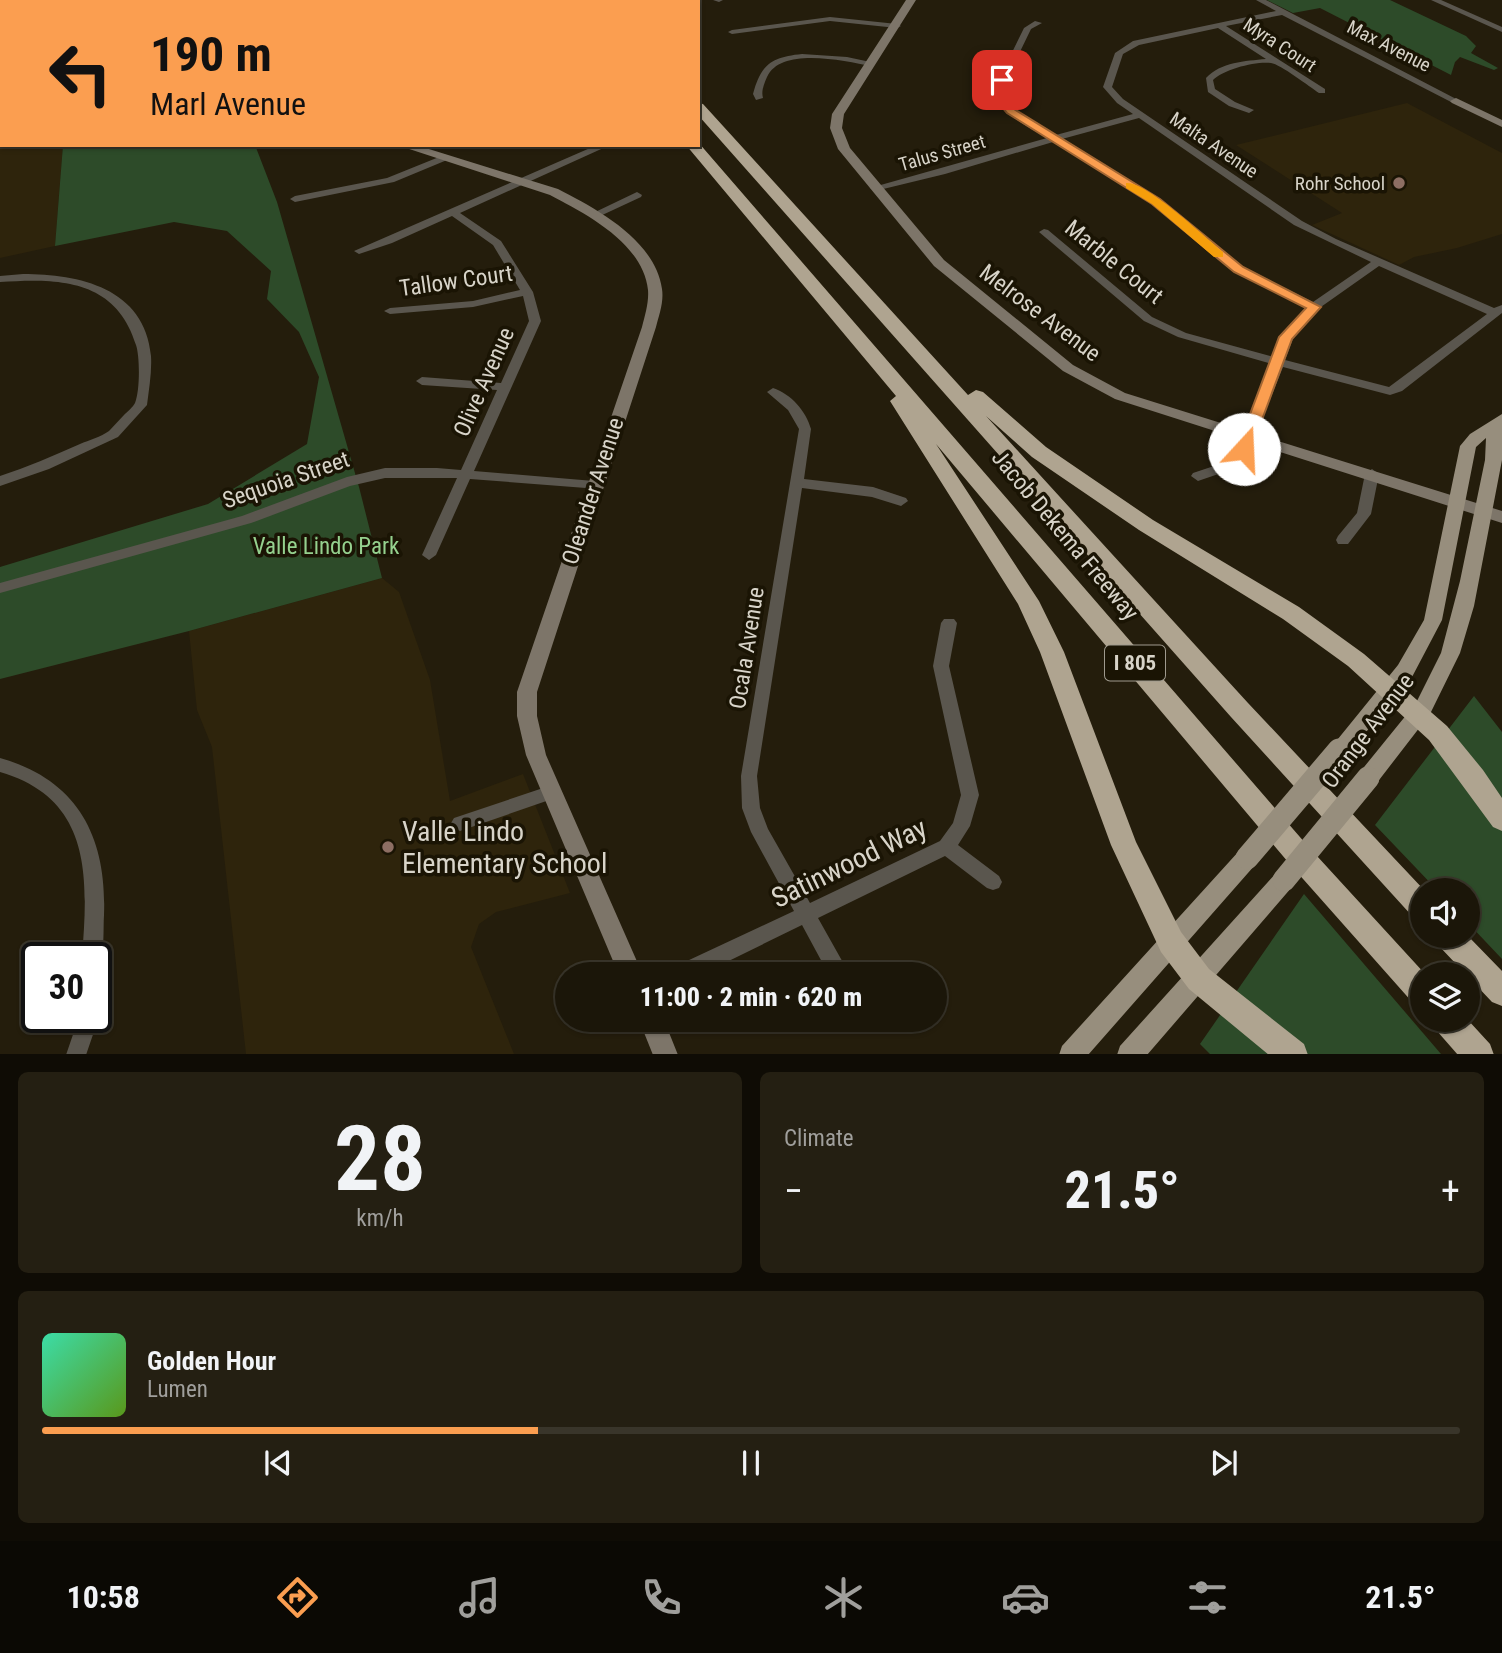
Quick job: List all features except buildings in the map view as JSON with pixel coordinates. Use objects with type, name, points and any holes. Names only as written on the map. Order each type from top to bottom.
[{"type":"highway","name":"Jacob Dekema Freeway","points":[[700,109],[905,333],[1311,791],[1410,894]]},
{"type":"highway","name":"Jacob Dekema Freeway","points":[[695,147],[1288,843],[1410,979]]},
{"type":"highway","points":[[852,329],[1028,601],[1052,652],[1124,845],[1171,942],[1199,979],[1292,1054]]},
{"type":"highway","points":[[905,333],[1039,452],[1146,525],[1291,613],[1356,660],[1438,733],[1502,819]]},
{"type":"highway","points":[[1460,948],[1502,992]]},
{"type":"highway","points":[[1459,1032],[1478,1054]]},
{"type":"main road","name":"Orange Avenue","points":[[1072,1054],[1247,858],[1405,671],[1433,620],[1468,446],[1474,437],[1498,425],[1497,447],[1482,510],[1466,605],[1431,696],[1278,887],[1130,1054]]},
{"type":"street","name":"Melrose Avenue","points":[[911,0],[897,26],[838,114],[836,125],[844,149],[947,270],[1068,368],[1120,396],[1502,517]]},
{"type":"street","name":"Max Avenue","points":[[1260,0],[1502,124]]},
{"type":"street","points":[[1435,0],[1502,30]]},
{"type":"street","name":"Malta Avenue","points":[[1284,12],[1136,43],[1119,53],[1107,87],[1139,115],[1298,223],[1378,262],[1498,310]]},
{"type":"street","points":[[732,32],[830,19],[897,26]]},
{"type":"street","points":[[1038,23],[1028,28],[998,89],[1001,100],[1010,111],[1156,202],[1238,269],[1314,307]]},
{"type":"street","name":"Myra Court","points":[[1220,26],[1322,91]]},
{"type":"street","points":[[759,98],[757,94],[767,69],[775,63],[816,56],[871,64]]},
{"type":"street","points":[[1249,110],[1232,104],[1211,90],[1209,80],[1216,72],[1225,68],[1276,60]]},
{"type":"street","name":"Talus Street","points":[[875,188],[941,174],[1054,138],[1139,115]]},
{"type":"street","name":"Oleander Avenue","points":[[409,147],[554,192],[617,230],[651,275],[655,300],[527,692],[527,716],[536,755],[625,962]]},
{"type":"street","points":[[359,251],[454,213],[603,147]]},
{"type":"street","points":[[295,199],[397,178],[424,169],[444,158]]},
{"type":"street","points":[[594,215],[637,195]]},
{"type":"street","name":"Olive Avenue","points":[[429,555],[445,514],[454,502],[535,321],[527,292],[497,243],[454,213]]},
{"type":"street","name":"Marble Court","points":[[1044,232],[1148,319],[1182,335],[1377,389],[1390,391],[1398,388],[1498,310]]},
{"type":"street","points":[[1198,476],[1228,466],[1244,449],[1291,330],[1314,307],[1378,262]]},
{"type":"street","points":[[0,279],[67,280],[104,290],[135,320],[145,352],[141,405],[113,433],[44,467],[0,481]]},
{"type":"street","name":"Tallow Court","points":[[390,312],[473,304],[527,292]]},
{"type":"street","points":[[422,381],[505,387]]},
{"type":"street","name":"Ocala Avenue","points":[[773,392],[786,399],[804,423],[797,483],[749,776],[751,808],[833,962]]},
{"type":"street","name":"Sequoia Street","points":[[0,588],[246,520],[360,478],[415,471],[594,486]]},
{"type":"street","points":[[1343,540],[1364,514],[1372,474]]},
{"type":"street","points":[[797,483],[873,492],[901,501]]},
{"type":"street","name":"Satinwood Way","points":[[706,962],[946,847],[961,827],[970,794],[941,666],[950,624]]},
{"type":"street","points":[[0,765],[36,779],[61,797],[81,829],[91,856],[96,918],[94,942]]},
{"type":"street","points":[[460,823],[552,792]]},
{"type":"street","points":[[946,847],[993,882]]},
{"type":"street","points":[[656,1032],[666,1054]]},
{"type":"street","points":[[76,1054],[84,1033]]},
{"type":"shaded area","name":"Rohr School","points":[[1407,103],[1502,153],[1502,234],[1457,248],[1414,257],[1399,265],[1312,225],[1342,213],[1236,145]]},
{"type":"shaded area","points":[[0,147],[63,147],[55,246],[0,258]]},
{"type":"shaded area","name":"Valle Lindo Elementary School","points":[[382,578],[399,592],[430,680],[450,801],[523,774],[570,893],[496,912],[479,924],[471,947],[514,1054],[246,1054],[212,747],[197,710],[189,631]]},
{"type":"green space","points":[[1267,0],[1390,0],[1466,36],[1476,46],[1471,53],[1498,68],[1494,70],[1460,57],[1455,62],[1451,75],[1320,8],[1293,13]]},
{"type":"green space","name":"Valle Lindo Park","points":[[63,147],[256,147],[277,202],[359,487],[382,578],[0,679],[0,567],[208,504],[307,444],[319,377],[299,332],[267,299],[271,271],[227,231],[174,222],[55,246]]},
{"type":"green space","points":[[1474,696],[1502,732],[1502,959],[1480,936],[1480,878],[1426,878],[1375,825]]},
{"type":"green space","points":[[1304,894],[1410,1018],[1410,1032],[1422,1032],[1441,1054],[1210,1054],[1200,1044]]},
{"type":"slow traffic","points":[[1130,186],[1156,202],[1218,255]]},
{"type":"place","name":"Rohr School","points":[[1399,183]]},
{"type":"place","name":"Valle Lindo Elementary School","points":[[388,847]]},
{"type":"route","points":[[1002,80],[998,89],[1001,100],[1010,111],[1156,202],[1210,249],[1238,269],[1314,307],[1286,337],[1244,449]]}]
